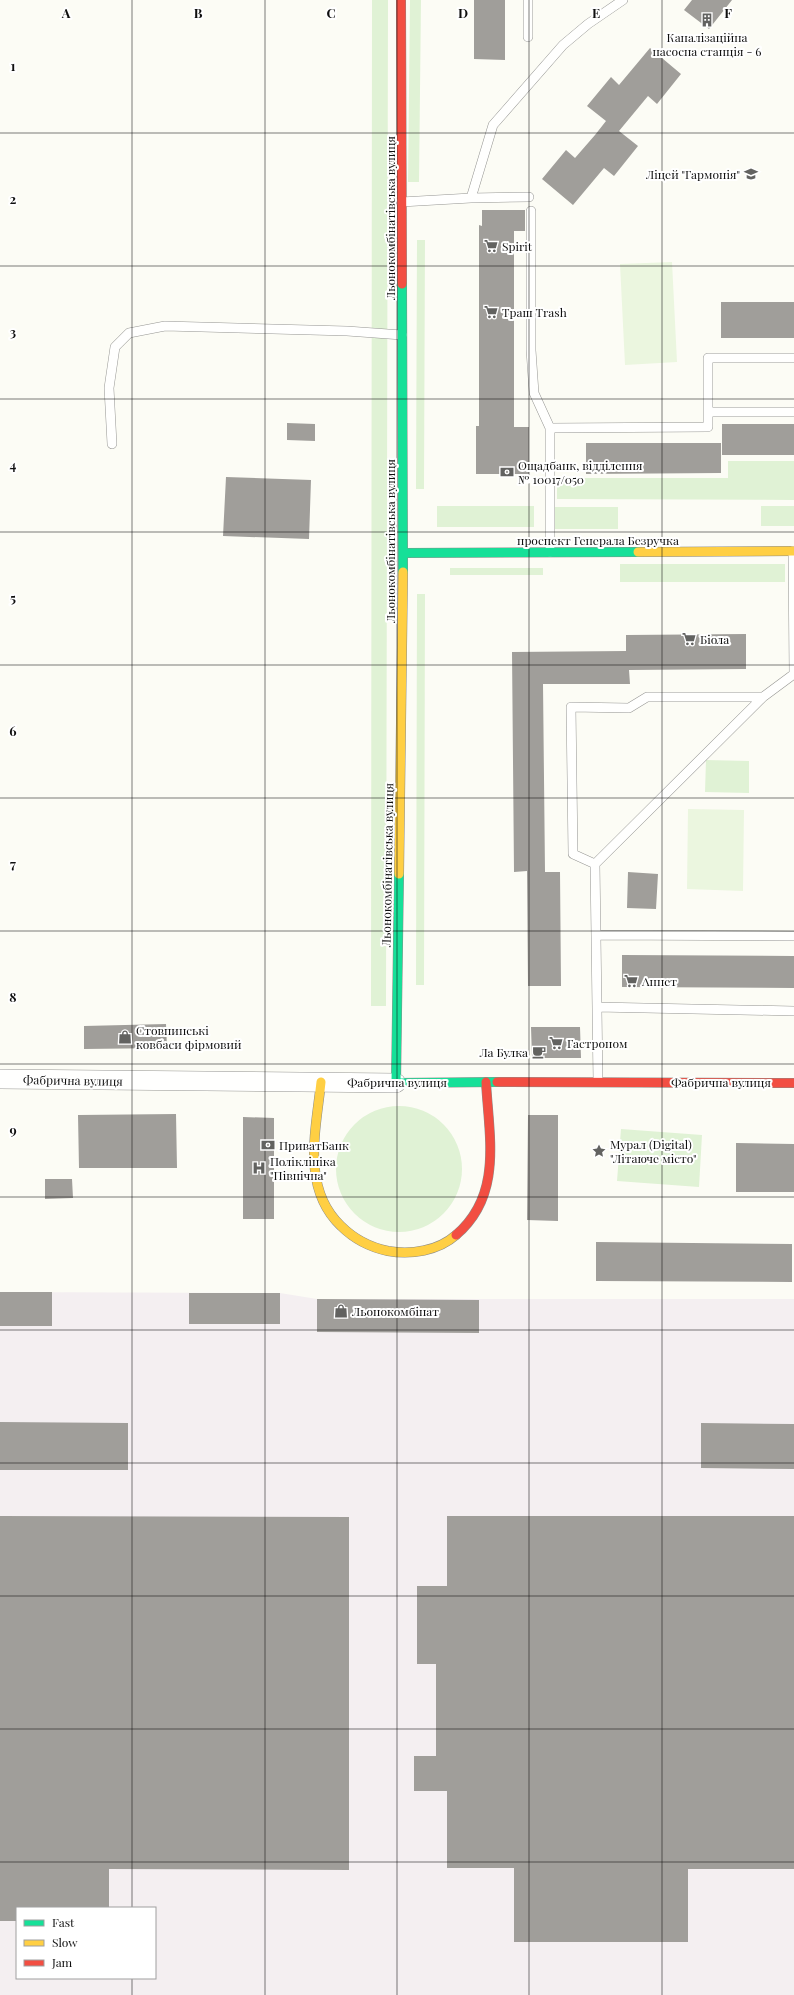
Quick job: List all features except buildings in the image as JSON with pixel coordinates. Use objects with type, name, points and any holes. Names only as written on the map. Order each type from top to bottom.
[{"type":"street","name":"Льонокомбінатівська вулиця","points":[[396,1083],[403,553],[401,0]]},
{"type":"street","name":"проспект Генерала Безручка","points":[[403,553],[794,551]]},
{"type":"street","name":"Фабрична вулиця","points":[[0,1079],[396,1083],[598,1081],[794,1083]]},
{"type":"street","points":[[321,1082],[314,1162],[318,1192],[324,1206],[342,1231],[355,1240],[383,1252],[398,1254],[413,1254],[428,1250],[449,1240],[467,1226],[476,1214],[483,1200],[490,1170],[486,1082]]},
{"type":"lane","points":[[528,0],[528,37]]},
{"type":"lane","points":[[471,198],[493,125],[563,45],[588,24],[623,0]]},
{"type":"lane","points":[[402,202],[471,198],[529,197]]},
{"type":"lane","points":[[531,211],[532,350],[534,393],[550,428],[550,552]]},
{"type":"lane","points":[[112,444],[109,388],[115,347],[129,333],[165,326],[347,331],[402,336]]},
{"type":"lane","points":[[550,428],[708,427],[708,358],[794,358]]},
{"type":"lane","points":[[708,412],[794,412]]},
{"type":"lane","points":[[794,551],[794,679]]},
{"type":"lane","points":[[598,1081],[595,864],[763,696],[794,674]]},
{"type":"lane","points":[[595,864],[573,854],[571,707],[629,708],[647,697],[763,696]]},
{"type":"lane","points":[[596,935],[794,936]]},
{"type":"lane","points":[[597,1007],[794,1010]]},
{"type":"shaded area","points":[[0,1292],[280,1293],[317,1299],[794,1299],[794,1995],[0,1995]]},
{"type":"green space","points":[[372,0],[388,0],[386,1006],[371,1006]]},
{"type":"green space","points":[[410,0],[421,0],[419,182],[408,182]]},
{"type":"green space","points":[[417,240],[425,240],[424,489],[416,489]]},
{"type":"green space","points":[[672,262],[677,362],[625,365],[620,264]]},
{"type":"green space","points":[[728,461],[794,461],[794,500],[557,499],[557,478],[728,478]]},
{"type":"green space","points":[[437,506],[534,506],[534,527],[437,527]]},
{"type":"green space","points":[[761,506],[794,506],[794,526],[761,526]]},
{"type":"green space","points":[[555,507],[618,507],[618,529],[555,529]]},
{"type":"green space","points":[[620,564],[785,564],[785,582],[620,582]]},
{"type":"green space","points":[[450,568],[543,568],[543,575],[450,575]]},
{"type":"green space","points":[[417,594],[425,594],[424,985],[416,985]]},
{"type":"green space","points":[[706,760],[749,761],[749,793],[705,792]]},
{"type":"green space","points":[[688,809],[744,810],[743,891],[687,889]]},
{"type":"green space","points":[[405,1106],[429,1114],[439,1120],[448,1129],[457,1145],[461,1157],[461,1181],[457,1193],[448,1209],[439,1218],[423,1227],[411,1231],[393,1232],[369,1224],[359,1218],[350,1209],[341,1193],[337,1181],[336,1163],[344,1139],[350,1129],[359,1120],[375,1111],[387,1107]]},
{"type":"green space","points":[[621,1129],[702,1135],[699,1187],[617,1181]]},
{"type":"traffic: fast","points":[[402,284],[403,572]]},
{"type":"traffic: fast","points":[[403,553],[638,552]]},
{"type":"traffic: fast","points":[[399,874],[396,1083],[497,1082]]},
{"type":"traffic: slow","points":[[638,552],[794,551]]},
{"type":"traffic: slow","points":[[399,874],[403,572]]},
{"type":"traffic: slow","points":[[321,1082],[316,1119],[314,1158],[316,1176],[320,1194],[328,1211],[341,1226],[351,1235],[368,1245],[397,1252],[415,1252],[433,1248],[441,1245],[456,1235]]},
{"type":"traffic: jam","points":[[401,0],[402,284]]},
{"type":"traffic: jam","points":[[456,1235],[471,1219],[481,1202],[487,1184],[490,1164],[490,1144],[486,1082]]},
{"type":"traffic: jam","points":[[497,1082],[794,1083]]},
{"type":"place","name":"Каналізаційна насосна станція - 6","points":[[707,20]]},
{"type":"place","name":"Ліцей \"Гармонія\"","points":[[751,174]]},
{"type":"place","name":"Spirit","points":[[491,246]]},
{"type":"place","name":"Траш Trash","points":[[491,312]]},
{"type":"place","name":"Ощадбанк, відділення № 10017/050","points":[[507,472]]},
{"type":"place","name":"Біола","points":[[689,639]]},
{"type":"place","name":"Аннет","points":[[631,981]]},
{"type":"place","name":"Стовпинські ковбаси фірмовий","points":[[125,1037]]},
{"type":"place","name":"Гастроном","points":[[556,1043]]},
{"type":"place","name":"Ла Булка","points":[[539,1052]]},
{"type":"place","name":"ПриватБанк","points":[[268,1145]]},
{"type":"place","name":"Мурал (Digital) \"Літаюче місто\"","points":[[599,1151]]},
{"type":"place","name":"Поліклініка \"Північна\"","points":[[259,1168]]},
{"type":"place","name":"Льонокомбінат","points":[[341,1311]]}]
